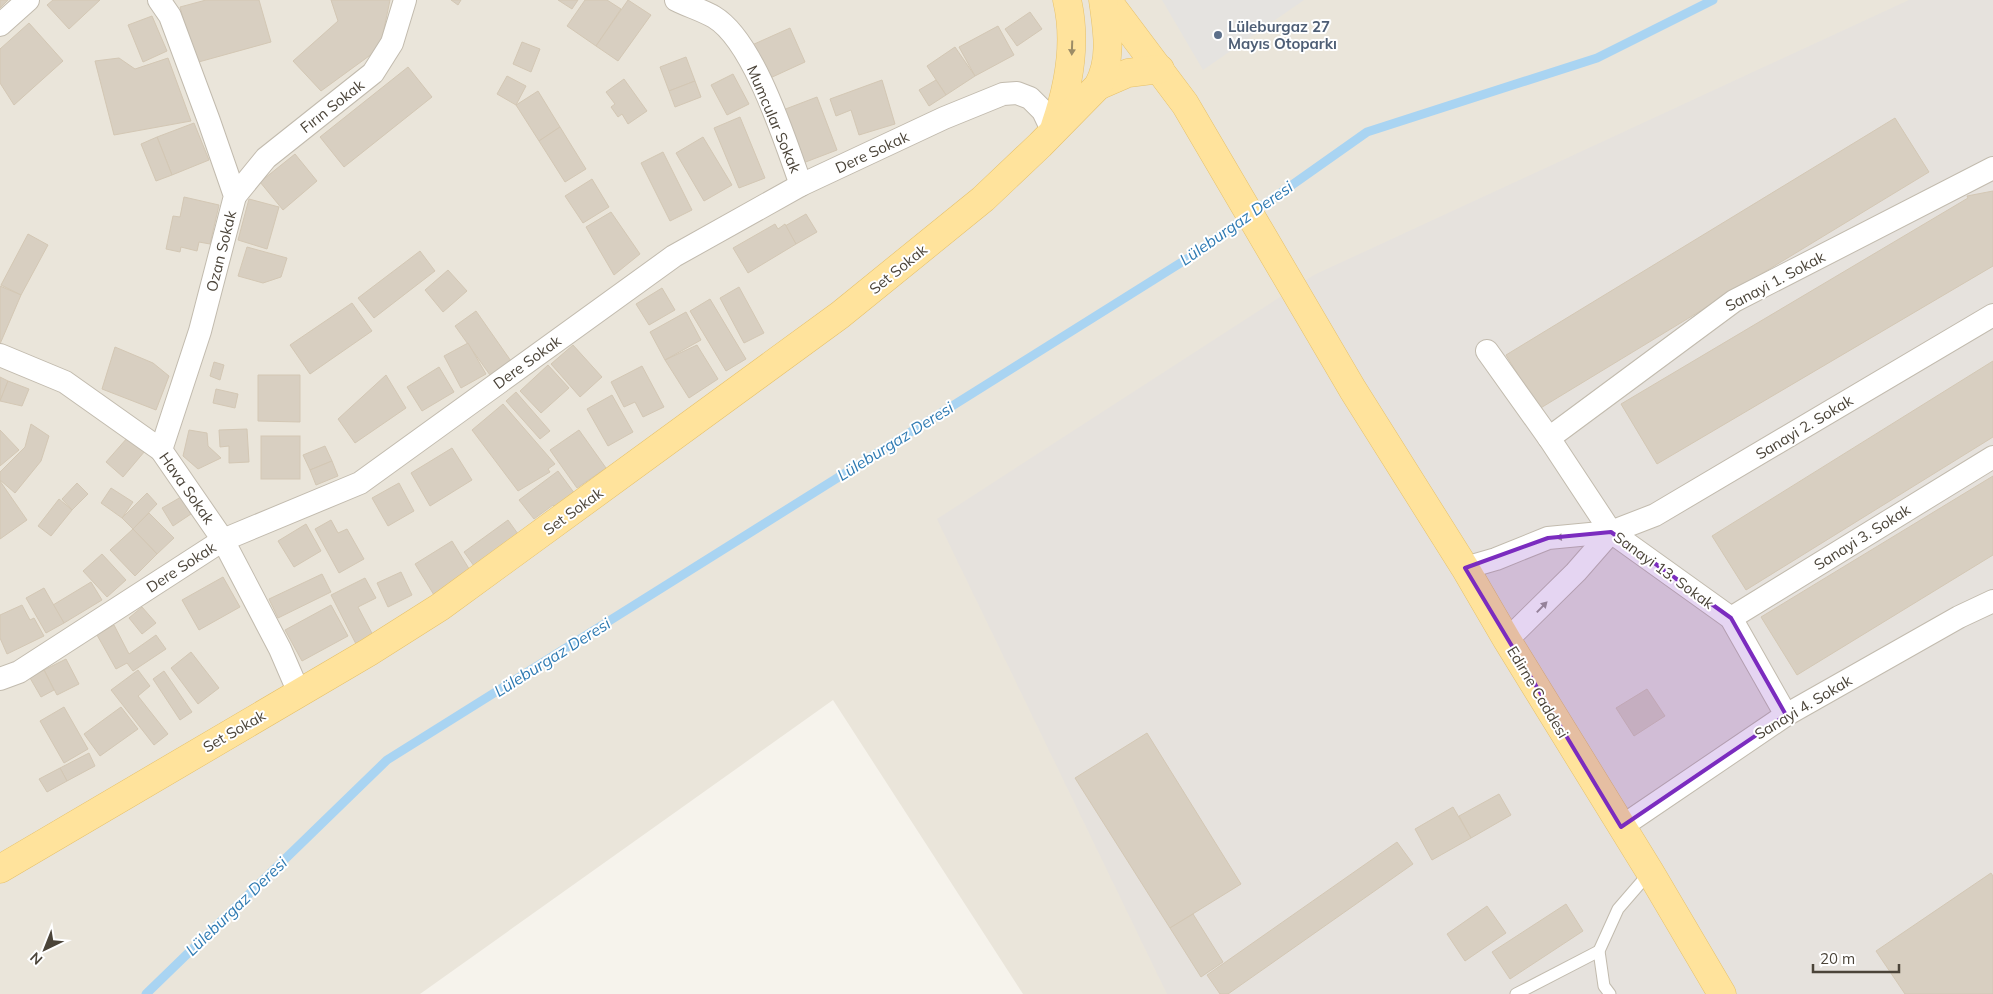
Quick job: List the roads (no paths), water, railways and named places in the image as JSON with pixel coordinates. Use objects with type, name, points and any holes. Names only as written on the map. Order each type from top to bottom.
[{"type":"main road","points":[[1053,132],[1063,105],[1071,58],[1072,28],[1067,0]]},
{"type":"main road","name":"Set Sokak","points":[[0,869],[369,652],[440,607],[840,315],[982,199],[1053,132],[1098,86],[1107,62],[1107,31],[1103,0]]},
{"type":"main road","points":[[1106,0],[1165,76]]},
{"type":"main road","name":"Set Sokak","points":[[1098,86],[1128,73],[1165,76]]},
{"type":"main road","name":"Edirne Caddesi","points":[[1165,76],[1185,104],[1353,390],[1465,568],[1722,994]]},
{"type":"street","points":[[0,25],[28,0]]},
{"type":"street","name":"Fırın Sokak","points":[[235,196],[266,158],[373,73],[392,44],[405,0]]},
{"type":"street","name":"Mumcular Sokak","points":[[676,0],[716,9],[740,42],[764,88],[801,185]]},
{"type":"street","name":"Ozan Sokak","points":[[160,450],[200,332],[235,196],[165,1]]},
{"type":"street","name":"Dere Sokak","points":[[0,679],[19,672],[223,540],[360,484],[674,256],[801,185],[944,118],[1004,94],[1017,92],[1030,98],[1043,111],[1053,132]]},
{"type":"street","name":"Sanayi 1. Sokak","points":[[1549,438],[1734,301],[1993,168]]},
{"type":"street","name":"Sanayi 2. Sokak","points":[[1465,568],[1496,559],[1548,538],[1611,532],[1655,515],[1993,315]]},
{"type":"street","name":"Sanayi 13. Sokak","points":[[1487,351],[1549,438],[1611,532],[1731,618],[1786,715]]},
{"type":"street","name":"Hava Sokak","points":[[0,355],[64,382],[160,450],[223,540],[280,649],[299,693]]},
{"type":"street","name":"Sanayi 3. Sokak","points":[[1731,618],[1993,457]]},
{"type":"street","name":"Sanayi 2. Sokak","points":[[1507,640],[1576,572],[1611,532]]},
{"type":"street","name":"Sanayi 4. Sokak","points":[[1621,827],[1786,715],[1959,617],[1993,601]]},
{"type":"lane","points":[[1610,994],[1604,986],[1599,951],[1618,909],[1650,872]]},
{"type":"lane","points":[[1516,994],[1599,951]]},
{"type":"waterway","name":"Lüleburgaz Deresi","points":[[146,994],[387,760],[1190,257],[1367,132],[1597,58],[1713,0]]},
{"type":"place","name":"Lüleburgaz 27 Mayıs Otoparkı","points":[[1218,35]]}]
